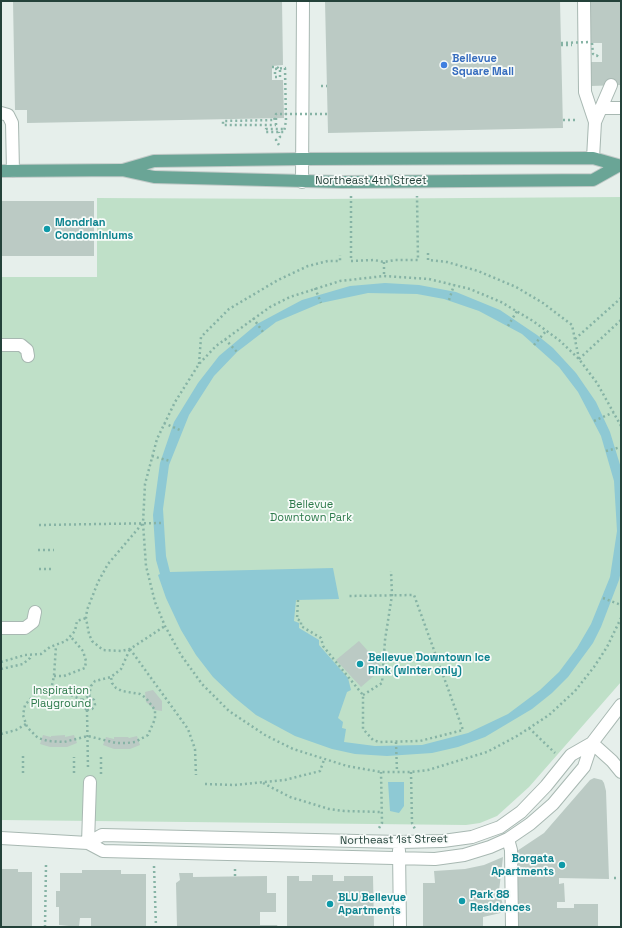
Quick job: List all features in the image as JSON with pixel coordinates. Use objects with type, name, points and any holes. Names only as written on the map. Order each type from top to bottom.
[{"type":"main road","name":"Northeast 4th Street","points":[[122,170],[154,161],[593,158],[620,166]]},
{"type":"main road","name":"Northeast 4th Street","points":[[7,171],[122,170],[154,177],[302,182],[593,180],[620,166]]},
{"type":"street","points":[[302,182],[303,1]]},
{"type":"street","points":[[584,1],[586,92],[595,122],[593,158]]},
{"type":"street","points":[[595,122],[611,85]]},
{"type":"street","points":[[602,108],[621,108]]},
{"type":"street","points":[[1,113],[8,115],[12,123],[7,171]]},
{"type":"street","points":[[1,345],[21,345],[27,350],[28,356]]},
{"type":"street","points":[[1,628],[25,628],[33,622],[35,612]]},
{"type":"street","points":[[621,705],[592,743],[612,761],[621,772]]},
{"type":"street","name":"Northeast 1st Street","points":[[1,838],[88,843],[103,850],[435,859],[464,855],[490,847],[508,839],[530,824],[553,804],[584,767],[592,743]]},
{"type":"street","name":"Northeast 1st Street","points":[[88,843],[102,835],[400,842],[443,841],[472,837],[500,827],[521,812],[546,786],[571,755],[592,743]]},
{"type":"street","points":[[88,843],[89,778]]},
{"type":"street","points":[[508,839],[511,850],[512,927]]},
{"type":"street","points":[[400,842],[400,927]]},
{"type":"path","points":[[574,45],[561,44],[591,43],[592,54],[597,56],[598,54]]},
{"type":"path","points":[[272,67],[277,67],[280,70],[280,77],[275,77],[275,69],[285,68],[286,122],[283,128],[284,132],[266,132],[266,129],[283,128]]},
{"type":"path","points":[[321,86],[327,86]]},
{"type":"path","points":[[274,118],[275,120],[223,121],[223,125],[276,125],[276,114],[328,114]]},
{"type":"path","points":[[563,120],[578,120]]},
{"type":"path","points":[[279,132],[280,137],[276,140],[279,145]]},
{"type":"path","points":[[351,196],[351,261],[374,260],[384,262],[418,260],[417,196]]},
{"type":"path","points":[[428,253],[428,260],[447,262],[478,271],[516,287],[543,303],[572,325],[579,359]]},
{"type":"path","points":[[199,364],[201,337],[230,309],[278,280],[308,266],[328,261],[340,261],[340,255]]},
{"type":"path","points":[[384,262],[384,276]]},
{"type":"path","points":[[621,426],[597,382],[579,359],[546,331],[517,311],[486,296],[454,284],[429,279],[384,276],[340,281],[290,297],[253,318],[225,339],[199,364],[184,385],[164,423],[152,456],[145,484],[143,523],[146,566],[154,596],[165,626],[181,655],[202,684],[230,711],[265,735],[294,749],[324,760],[381,772],[411,772],[428,770],[487,752],[528,728],[549,714],[575,691],[607,648],[621,618]]},
{"type":"path","points":[[449,300],[454,284]]},
{"type":"path","points":[[315,288],[320,303]]},
{"type":"path","points":[[575,339],[621,298]]},
{"type":"path","points":[[508,326],[517,311]]},
{"type":"path","points":[[253,318],[263,332]]},
{"type":"path","points":[[579,359],[621,320]]},
{"type":"path","points":[[534,345],[546,331]]},
{"type":"path","points":[[225,339],[237,352]]},
{"type":"path","points":[[594,421],[614,412]]},
{"type":"path","points":[[164,423],[182,431]]},
{"type":"path","points":[[606,451],[621,447]]},
{"type":"path","points":[[152,456],[170,461]]},
{"type":"path","points":[[143,523],[108,564],[90,599],[86,618],[89,634],[97,646],[109,652],[130,649],[165,626]]},
{"type":"path","points":[[39,525],[163,523]]},
{"type":"path","points":[[38,550],[54,550]]},
{"type":"path","points":[[38,569],[54,569]]},
{"type":"path","points":[[363,695],[382,683],[384,640],[392,595],[391,571]]},
{"type":"path","points":[[298,600],[297,619],[301,622],[301,626],[321,638],[323,646],[363,695],[363,729],[373,740],[396,744],[427,739],[463,730],[414,595],[347,596]]},
{"type":"path","points":[[603,598],[621,605]]},
{"type":"path","points":[[1,662],[41,654],[50,648],[66,642],[71,637],[77,621],[86,618]]},
{"type":"path","points":[[54,676],[64,676],[85,668],[86,661],[83,651],[71,637]]},
{"type":"path","points":[[51,690],[54,676],[56,646]]},
{"type":"path","points":[[82,700],[89,696],[95,681],[111,677],[121,669],[130,649]]},
{"type":"path","points":[[130,649],[188,729],[195,749],[196,775]]},
{"type":"path","points":[[1,669],[23,664],[31,655]]},
{"type":"path","points":[[82,700],[62,691],[41,691],[29,699],[24,710],[26,724],[32,734],[48,741],[69,741],[88,736],[116,743],[127,743],[142,739],[152,728],[155,719],[155,710],[146,698],[140,694],[122,691],[116,688],[112,683],[111,677]]},
{"type":"path","points":[[87,710],[92,709],[95,705],[94,700],[89,696]]},
{"type":"path","points":[[82,700],[82,706],[87,710],[89,778]]},
{"type":"path","points":[[1,734],[16,730],[26,724]]},
{"type":"path","points":[[528,728],[553,751]]},
{"type":"path","points":[[396,744],[397,772]]},
{"type":"path","points":[[23,756],[23,772]]},
{"type":"path","points":[[74,757],[74,773]]},
{"type":"path","points":[[101,757],[101,774]]},
{"type":"path","points":[[205,784],[234,785],[262,783],[293,778],[320,771],[324,760]]},
{"type":"path","points":[[379,829],[382,823],[381,772]]},
{"type":"path","points":[[411,772],[412,824],[415,829]]},
{"type":"path","points":[[262,783],[290,797],[329,809],[382,812]]},
{"type":"path","points":[[45,927],[46,865]]},
{"type":"path","points":[[154,867],[156,927]]},
{"type":"path","points":[[235,869],[235,876]]},
{"type":"path","points":[[614,878],[619,878]]},
{"type":"green space","name":"Bellevue Downtown Park","points":[[621,197],[621,682],[529,787],[497,816],[480,823],[466,825],[1,820],[1,277],[97,277],[97,198],[315,199]]},
{"type":"water","points":[[385,283],[419,285],[456,292],[500,310],[537,335],[553,348],[576,373],[596,402],[610,432],[621,468],[621,571],[601,627],[593,643],[568,677],[552,693],[532,709],[485,737],[458,747],[432,753],[387,756],[355,754],[332,749],[295,736],[256,715],[213,677],[196,655],[181,630],[166,598],[158,575],[160,574],[156,560],[153,515],[160,463],[174,422],[198,383],[219,356],[257,324],[302,300],[350,286]],"holes":[[[368,293],[417,294],[444,299],[479,311],[522,334],[559,367],[578,392],[601,436],[614,481],[617,531],[610,577],[591,624],[577,648],[559,672],[540,690],[508,714],[468,733],[422,745],[375,746],[344,742],[346,729],[342,728],[343,722],[338,718],[347,692],[351,690],[348,678],[319,645],[319,640],[299,628],[299,623],[294,621],[296,600],[339,599],[333,568],[170,572],[166,556],[163,509],[169,465],[189,415],[214,376],[237,352],[276,322],[321,303]]]},
{"type":"water","points":[[388,782],[404,782],[404,806],[399,813],[390,811]]},
{"type":"building","points":[[13,1],[282,1],[283,65],[272,66],[272,80],[283,80],[284,118],[27,123],[27,110],[15,110]]},
{"type":"building","name":"Bellevue Square Mall","points":[[325,1],[560,1],[563,128],[328,133]]},
{"type":"building","points":[[589,1],[621,1],[621,85],[591,86],[590,62],[602,62],[602,43],[590,43]]},
{"type":"building","name":"Mondrian Condominiums","points":[[1,201],[94,201],[94,256],[1,256]]},
{"type":"building","name":"Bellevue Downtown Ice Rink (winter only)","points":[[359,641],[383,668],[361,687],[336,660]]},
{"type":"building","points":[[153,690],[162,701],[162,711],[155,710],[146,702],[145,692]]},
{"type":"building","points":[[43,735],[51,737],[65,735],[65,737],[74,735],[77,743],[67,747],[50,747],[40,744]]},
{"type":"building","points":[[137,736],[140,745],[130,749],[114,749],[103,745],[106,737],[114,739],[114,737],[129,738]]},
{"type":"building","name":"Borgata Apartments","points":[[594,778],[602,780],[606,791],[609,879],[559,878],[559,884],[564,883],[565,902],[557,902],[557,908],[574,908],[574,904],[598,904],[598,927],[518,927],[517,851],[544,833],[590,780]]},
{"type":"building","name":"Park 88 Residences","points":[[503,857],[499,891],[505,912],[483,917],[483,927],[423,927],[423,883],[435,883],[434,871],[465,869],[484,865]]},
{"type":"building","points":[[1,869],[18,869],[18,872],[32,872],[32,927],[1,927]]},
{"type":"building","points":[[82,870],[121,870],[121,874],[146,874],[146,926],[91,927],[91,918],[80,918],[79,927],[59,925],[59,907],[56,907],[56,891],[60,891],[60,873],[82,873]]},
{"type":"building","points":[[179,873],[193,873],[193,877],[267,876],[267,893],[276,893],[276,912],[260,912],[260,925],[277,925],[278,927],[177,927],[176,883],[180,880]]},
{"type":"building","name":"BLU Bellevue Apartments","points":[[312,875],[333,875],[333,881],[344,881],[344,876],[373,876],[374,927],[287,927],[287,876],[299,876],[299,881],[312,881]]},
{"type":"place","name":"Bellevue Square Mall","points":[[444,65]]},
{"type":"place","name":"Mondrian Condominiums","points":[[47,229]]},
{"type":"place","name":"Bellevue Downtown Ice Rink (winter only)","points":[[360,664]]},
{"type":"place","name":"Borgata Apartments","points":[[562,865]]},
{"type":"place","name":"Park 88 Residences","points":[[462,901]]},
{"type":"place","name":"BLU Bellevue Apartments","points":[[330,904]]},
{"type":"park label","name":"Inspiration Playground","points":[[61,697]]}]
